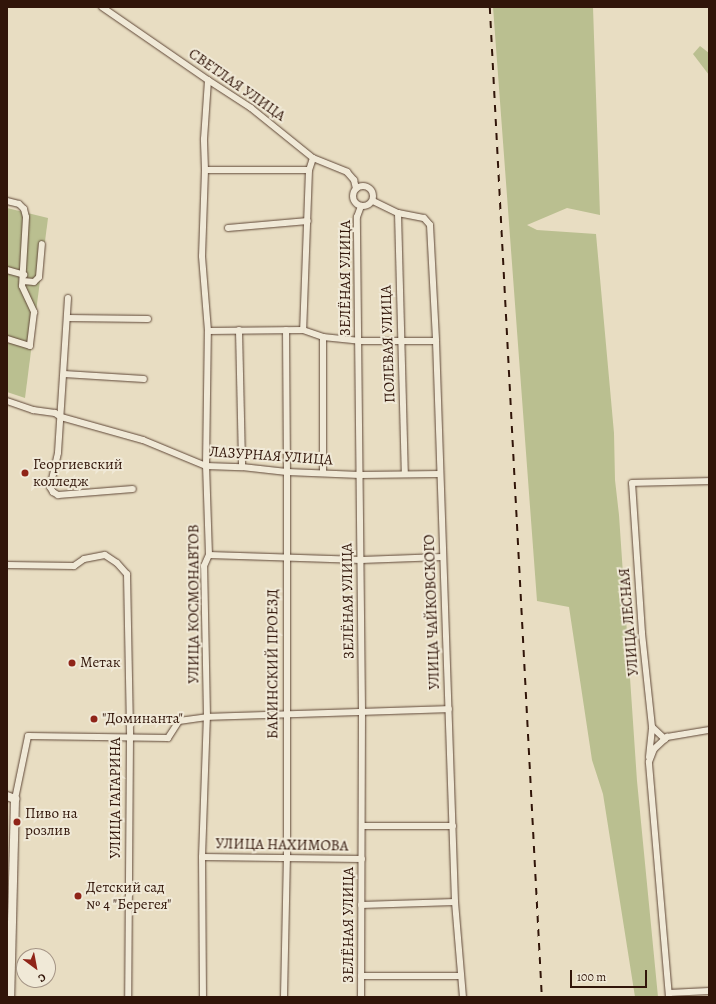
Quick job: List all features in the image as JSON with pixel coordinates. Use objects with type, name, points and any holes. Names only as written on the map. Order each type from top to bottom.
[{"type":"main road","points":[[10,997],[11,798]]},
{"type":"street","name":"СВЕТЛАЯ УЛИЦА","points":[[102,7],[251,108],[313,158],[347,172],[354,180],[356,189]]},
{"type":"street","name":"УЛИЦА КОСМОНАВТОВ","points":[[203,997],[202,856],[206,717],[204,566],[209,554],[206,466],[208,331],[202,256],[205,170],[204,139],[208,80]]},
{"type":"street","points":[[303,330],[309,170],[313,158]]},
{"type":"street","points":[[205,170],[309,170]]},
{"type":"street","points":[[360,187],[369,188],[373,193],[373,201],[370,204],[361,206],[354,199],[356,189],[360,187]]},
{"type":"street","points":[[7,201],[19,204],[24,209],[26,217],[22,286],[34,312],[30,346],[7,339]]},
{"type":"street","points":[[373,201],[398,213]]},
{"type":"street","name":"ЗЕЛЁНАЯ УЛИЦА","points":[[361,206],[358,217],[362,711],[361,997]]},
{"type":"street","name":"УЛИЦА ЧАЙКОВСКОГО","points":[[398,213],[424,218],[430,225],[436,341],[442,557],[456,902],[462,997]]},
{"type":"street","name":"ПОЛЕВАЯ УЛИЦА","points":[[398,213],[400,341],[405,474]]},
{"type":"street","points":[[228,228],[308,221]]},
{"type":"street","points":[[7,270],[34,282],[39,277],[42,244]]},
{"type":"street","points":[[68,298],[58,453],[50,487],[52,492],[58,495],[133,490]]},
{"type":"street","points":[[67,318],[148,319]]},
{"type":"street","points":[[239,330],[242,467]]},
{"type":"street","name":"БАКИНСКИЙ ПРОЕЗД","points":[[284,997],[287,557],[286,330]]},
{"type":"street","points":[[208,331],[303,330],[323,337],[360,341],[436,341]]},
{"type":"street","points":[[323,337],[323,473]]},
{"type":"street","points":[[64,374],[144,379]]},
{"type":"street","name":"ЛАЗУРНАЯ УЛИЦА","points":[[7,401],[33,410],[55,412],[61,417],[143,440],[206,466],[242,467],[287,472],[360,475],[440,474]]},
{"type":"street","name":"УЛИЦА ЛЕСНАЯ","points":[[669,995],[649,774],[652,727],[642,633],[632,483],[709,481]]},
{"type":"street","points":[[209,554],[361,560],[442,557]]},
{"type":"street","name":"УЛИЦА ГАГАРИНА","points":[[7,565],[74,566],[84,559],[105,555],[127,574],[130,737],[128,997]]},
{"type":"street","points":[[11,798],[28,736],[168,738],[179,720],[206,717],[449,709]]},
{"type":"street","points":[[652,727],[665,739]]},
{"type":"street","points":[[649,757],[659,743],[665,739],[678,734],[709,730]]},
{"type":"street","points":[[362,826],[453,826]]},
{"type":"street","name":"УЛИЦА НАХИМОВА","points":[[202,856],[362,859]]},
{"type":"street","points":[[361,905],[456,902]]},
{"type":"street","points":[[361,976],[461,976]]},
{"type":"street","points":[[669,995],[709,991]]},
{"type":"green space","points":[[493,7],[593,7],[600,215],[567,208],[527,225],[537,230],[596,234],[614,433],[615,480],[619,515],[637,781],[658,997],[635,997],[603,794],[592,760],[569,607],[537,601]]},
{"type":"green space","points":[[700,46],[709,53],[709,75],[693,54]]},
{"type":"green space","points":[[7,208],[48,218],[25,398],[7,392]]},
{"type":"railway","points":[[490,7],[542,997]]},
{"type":"place","name":"Георгиевский колледж","points":[[25,473]]},
{"type":"place","name":"Метак","points":[[72,663]]},
{"type":"place","name":"\"Доминанта\"","points":[[94,719]]},
{"type":"place","name":"Пиво на розлив","points":[[17,822]]},
{"type":"place","name":"Детский сад № 4 \"Берегея\"","points":[[78,896]]}]
